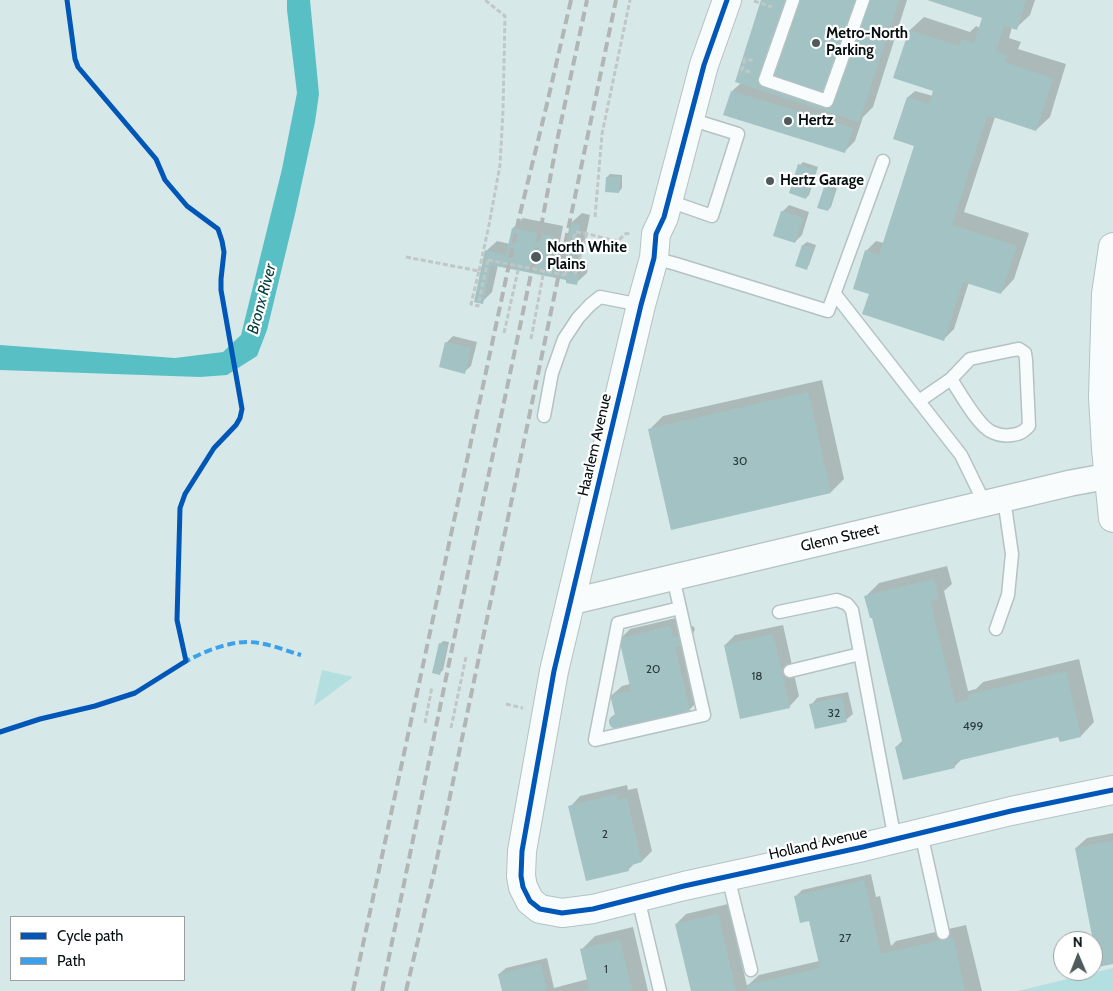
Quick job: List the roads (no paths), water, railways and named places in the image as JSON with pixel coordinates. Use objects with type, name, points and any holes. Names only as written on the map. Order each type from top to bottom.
[{"type":"street","name":"Haarlem Avenue","points":[[530,901],[523,887],[521,876],[522,851],[554,671],[655,246],[669,201],[704,65],[726,0]]},
{"type":"street","points":[[1113,246],[1103,397],[1113,518]]},
{"type":"street","name":"Glenn Street","points":[[570,602],[1071,483],[1109,476]]},
{"type":"street","name":"Holland Avenue","points":[[530,901],[540,909],[562,913],[593,909],[895,840],[1011,810],[1113,790]]},
{"type":"lane","points":[[793,0],[765,80],[827,101],[863,0]]},
{"type":"lane","points":[[669,201],[712,216],[738,134],[690,119]]},
{"type":"lane","points":[[655,246],[676,264],[828,311],[883,161]]},
{"type":"lane","points":[[835,294],[961,455],[994,502],[1012,554],[1008,595],[996,629]]},
{"type":"lane","points":[[544,416],[552,373],[564,339],[578,318],[600,297],[641,305]]},
{"type":"lane","points":[[919,401],[951,379],[970,359],[1019,349],[1025,353],[1026,360],[1029,426],[1021,434],[1005,436],[991,432],[971,410],[951,379]]},
{"type":"lane","points":[[673,577],[680,608],[704,715],[595,740],[618,623],[680,608]]},
{"type":"lane","points":[[778,612],[838,600],[847,604],[852,610],[895,840]]},
{"type":"lane","points":[[790,671],[860,654]]},
{"type":"lane","points":[[921,833],[943,933]]},
{"type":"lane","points":[[728,877],[751,970]]},
{"type":"lane","points":[[638,898],[660,991]]},
{"type":"water","name":"Bronx River","points":[[287,0],[310,0],[319,94],[315,122],[295,214],[267,330],[257,356],[227,375],[200,377],[0,370],[0,345],[175,358],[223,352],[241,335],[282,169],[297,93]]},
{"type":"railway","points":[[353,991],[519,218],[571,0]]},
{"type":"railway","points":[[382,991],[587,0]]},
{"type":"railway","points":[[406,991],[435,868],[616,0]]},
{"type":"place","name":"Metro-North Parking","points":[[816,43]]},
{"type":"place","name":"Hertz","points":[[788,121]]},
{"type":"place","name":"Hertz Garage","points":[[770,181]]},
{"type":"place","name":"North White Plains","points":[[536,257]]}]
